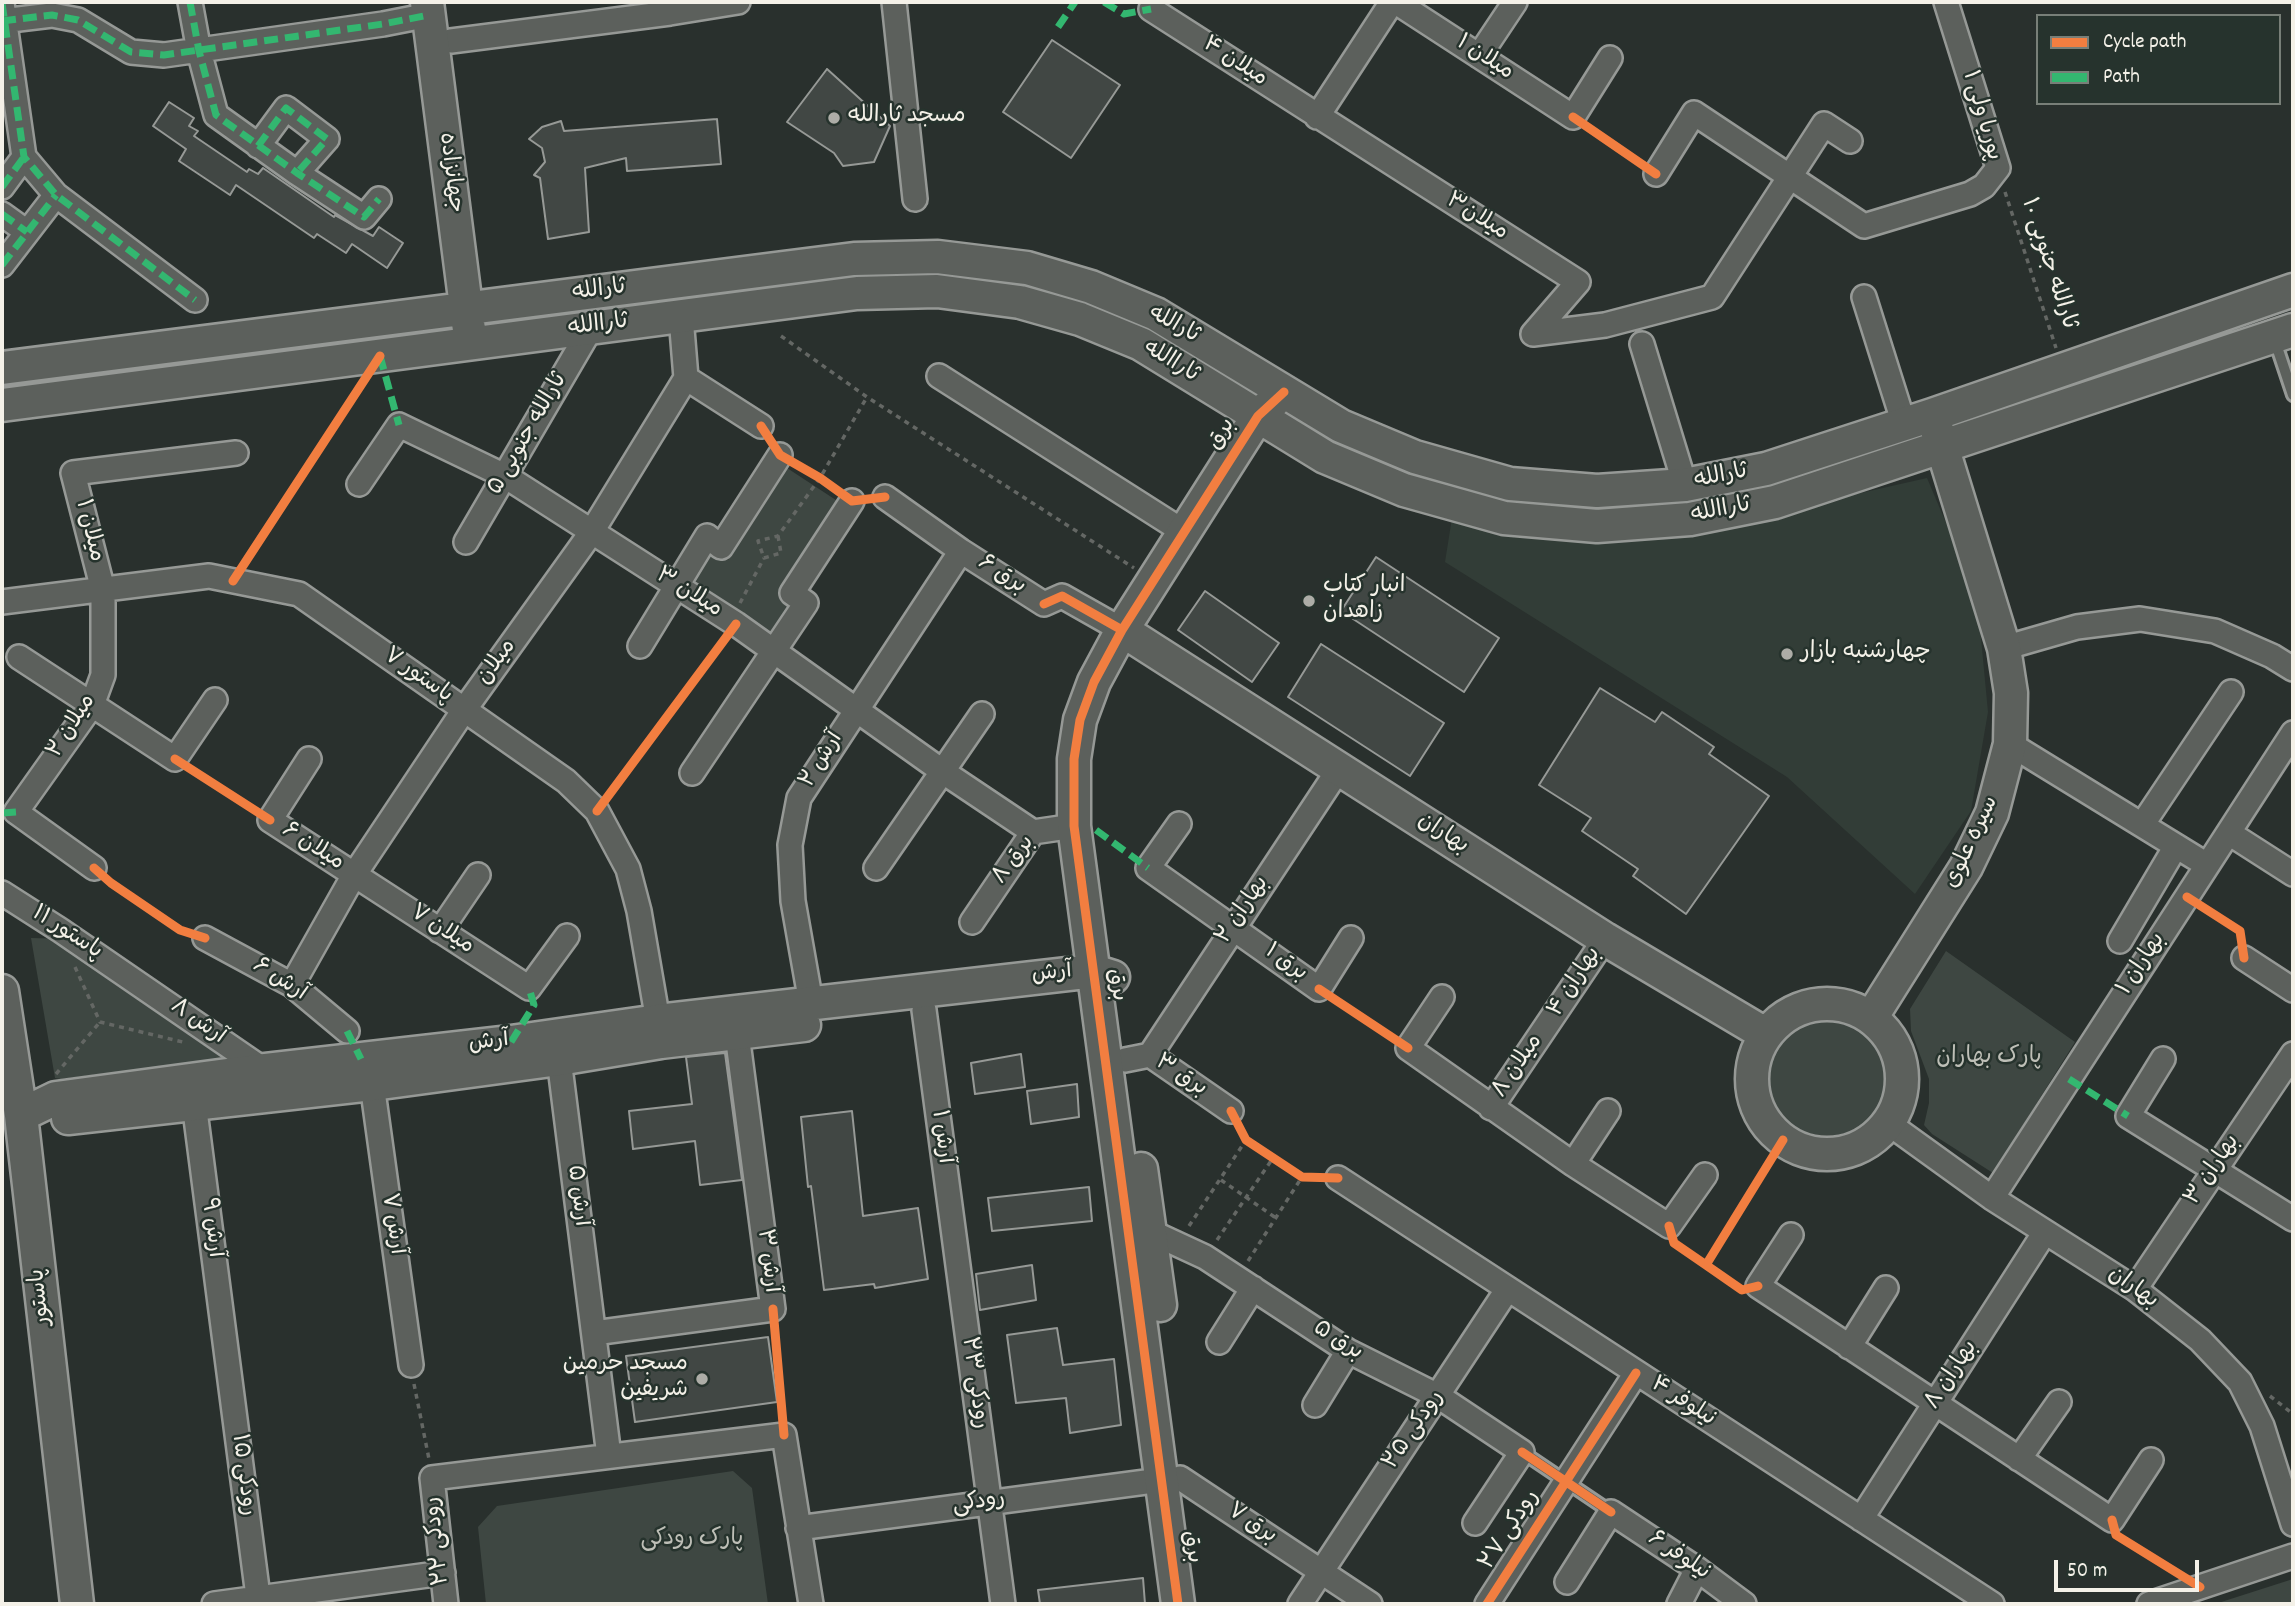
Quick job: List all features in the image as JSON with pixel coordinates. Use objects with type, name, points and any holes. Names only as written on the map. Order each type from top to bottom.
[{"type":"street","points":[[190,2],[199,51],[216,115],[364,217],[379,199]]},
{"type":"street","points":[[195,300],[56,195],[24,157],[3,15],[52,15],[78,20],[131,52],[164,55],[437,20],[670,13],[738,2]]},
{"type":"street","points":[[894,2],[915,199]]},
{"type":"street","points":[[1317,117],[1394,2]]},
{"type":"street","name":"میلان ۱","points":[[1394,2],[1573,117],[1610,58]]},
{"type":"street","points":[[1479,56],[1515,2]]},
{"type":"street","name":"پوریا ولی ۱","points":[[1789,176],[1864,226],[1970,194],[1984,186],[1997,168],[1946,2]]},
{"type":"street","name":"میلان ۴","points":[[1151,9],[1317,117]]},
{"type":"street","name":"جهانزاده","points":[[437,20],[481,343]]},
{"type":"street","points":[[258,146],[286,108],[327,139],[297,173]]},
{"type":"street","points":[[1656,174],[1694,113],[1789,176],[1824,124],[1850,141]]},
{"type":"street","name":"میلان۳","points":[[1317,117],[1578,282],[1533,334],[1605,325],[1712,297],[1789,176]]},
{"type":"street","points":[[2,187],[24,157]]},
{"type":"street","points":[[2,265],[56,195]]},
{"type":"street","points":[[2,214],[27,232]]},
{"type":"street","name":"ثارالله","points":[[2,368],[855,260],[938,257],[1027,268],[1091,286],[1156,314],[1340,426],[1415,457],[1510,484],[1597,491],[1685,485],[1766,469],[2293,290]]},
{"type":"street","name":"ثاراالله","points":[[2,405],[857,293],[937,291],[1020,302],[1080,319],[1140,344],[1325,457],[1404,490],[1504,518],[1597,526],[1690,519],[1775,502],[2283,333]]},
{"type":"street","points":[[1864,297],[1918,419]]},
{"type":"street","points":[[681,317],[685,378],[761,426]]},
{"type":"street","name":"ثارالله جنوبی ۵","points":[[466,542],[591,328]]},
{"type":"street","points":[[1642,344],[1685,485]]},
{"type":"street","points":[[939,376],[1184,532]]},
{"type":"street","name":"میلان","points":[[292,985],[354,875],[464,710],[591,533],[685,378]]},
{"type":"street","points":[[1266,421],[1284,392]]},
{"type":"street","name":"سیره علوی","points":[[1871,1018],[1966,867],[1992,813],[2010,744],[2011,693],[2004,648],[1942,447],[1918,419]]},
{"type":"street","name":"برق","points":[[1178,1604],[1171,1479],[1164,1238],[1138,1057],[1101,979],[1093,761],[1098,725],[1130,635],[1153,581],[1184,532],[1266,421]]},
{"type":"street","name":"برق","points":[[1196,1604],[1171,1479],[1101,979],[1074,826],[1074,760],[1080,720],[1094,682],[1130,635],[1266,421]]},
{"type":"street","name":"میلان ۳","points":[[359,484],[399,425],[505,477],[776,651],[942,771],[1032,832]]},
{"type":"street","name":"میلان ۱","points":[[103,590],[73,473],[236,453]]},
{"type":"street","points":[[640,646],[707,536],[721,547],[780,455]]},
{"type":"street","name":"برق ۶","points":[[885,497],[961,551],[1044,604],[1062,596],[1130,635]]},
{"type":"street","points":[[692,773],[806,603],[792,593],[852,501]]},
{"type":"street","name":"آرش ۲","points":[[813,1013],[793,901],[790,845],[799,798],[961,551]]},
{"type":"street","name":"پاستور ۷","points":[[2,603],[209,576],[299,594],[566,781],[597,811],[628,869],[639,911],[660,1031]]},
{"type":"street","name":"میلان ۲","points":[[94,868],[16,812],[92,705],[103,675],[103,590]]},
{"type":"street","points":[[2004,648],[2077,627],[2140,619],[2215,631],[2272,656],[2293,669]]},
{"type":"street","name":"بهاران","points":[[1130,635],[1605,939],[1765,1034]]},
{"type":"street","points":[[19,657],[175,759],[215,700]]},
{"type":"street","points":[[2142,825],[2231,692]]},
{"type":"street","points":[[876,869],[982,714]]},
{"type":"street","name":"بهاران ۱","points":[[1992,1198],[2293,733]]},
{"type":"street","points":[[2010,744],[2207,865]]},
{"type":"street","name":"میلان ۶","points":[[309,759],[270,820],[354,875]]},
{"type":"street","name":"بهاران ۲","points":[[1138,1057],[1233,927],[1339,769]]},
{"type":"street","name":"برق ۱","points":[[1179,824],[1148,868],[1319,989],[1351,938]]},
{"type":"street","name":"برق ۸","points":[[972,922],[1032,832],[1074,826]]},
{"type":"street","points":[[2229,833],[2293,874]]},
{"type":"street","points":[[2119,941],[2176,846]]},
{"type":"street","name":"میلان ۷","points":[[354,875],[529,988],[567,936]]},
{"type":"street","points":[[440,931],[478,875]]},
{"type":"street","name":"پاستور ۱۱","points":[[2,892],[129,976]]},
{"type":"street","name":"آرش ۶","points":[[205,938],[292,985],[346,1031]]},
{"type":"street","name":"بهاران ۴","points":[[1548,1026],[1605,939]]},
{"type":"street","points":[[2244,958],[2293,990]]},
{"type":"street","name":"آرش ۸","points":[[129,976],[264,1070]]},
{"type":"street","name":"آرش","points":[[11,1117],[55,1119],[372,1084],[559,1059],[660,1031],[737,1034],[813,1013],[923,1010],[1101,979]]},
{"type":"street","name":"آرش","points":[[11,1117],[56,1098],[264,1070],[511,1042],[660,1031],[1101,979]]},
{"type":"street","name":"پاستور","points":[[2,991],[11,1117],[77,1604]]},
{"type":"street","points":[[1442,997],[1408,1048],[1573,1164],[1669,1226],[1705,1175]]},
{"type":"street","points":[[1826,1003],[1850,1007],[1871,1018],[1888,1034],[1899,1055],[1902,1079],[1899,1102],[1888,1124],[1871,1140],[1851,1151],[1827,1155],[1804,1151],[1783,1140],[1766,1124],[1755,1102],[1753,1091],[1751,1079],[1755,1056],[1765,1034],[1782,1018],[1803,1007],[1826,1003]]},
{"type":"street","name":"آرش ۱","points":[[923,1010],[957,1265]]},
{"type":"street","name":"میلان ۸","points":[[1491,1108],[1548,1026]]},
{"type":"street","name":"آرش ۳","points":[[594,1333],[773,1309],[737,1034]]},
{"type":"street","name":"بهاران ۳","points":[[2135,1289],[2293,1054]]},
{"type":"street","name":"برق ۳","points":[[1138,1057],[1231,1111]]},
{"type":"street","name":"آرش ۵","points":[[559,1059],[609,1456]]},
{"type":"street","points":[[2163,1059],[2128,1116],[2293,1219]]},
{"type":"street","name":"آرش ۷","points":[[372,1084],[411,1365]]},
{"type":"street","name":"آرش ۹","points":[[194,1103],[226,1353]]},
{"type":"street","points":[[1573,1164],[1608,1111]]},
{"type":"street","name":"بهاران","points":[[1888,1124],[1992,1198],[2135,1289],[2200,1340],[2240,1382],[2262,1426],[2293,1524]]},
{"type":"street","name":"نیلوفر ۴","points":[[1338,1178],[1992,1604]]},
{"type":"street","name":"بهاران ۸","points":[[1861,1519],[2045,1232]]},
{"type":"street","points":[[1791,1235],[1758,1286],[2112,1520],[2151,1460]]},
{"type":"street","name":"برق ۵","points":[[1164,1238],[1205,1257],[1348,1351],[1438,1396],[1522,1452]]},
{"type":"street","name":"رودکی ۲۳","points":[[957,1265],[1003,1604]]},
{"type":"street","points":[[1219,1342],[1245,1282]]},
{"type":"street","points":[[1850,1347],[1886,1288]]},
{"type":"street","name":"رودکی ۲۵","points":[[1300,1604],[1507,1290]]},
{"type":"street","points":[[1315,1405],[1348,1351]]},
{"type":"street","name":"رودکی ۱۵","points":[[226,1353],[258,1601]]},
{"type":"street","name":"رودکی ۲۷","points":[[1487,1604],[1636,1373]]},
{"type":"street","points":[[2019,1459],[2059,1402]]},
{"type":"street","points":[[432,1478],[784,1435],[811,1604]]},
{"type":"street","points":[[1475,1523],[1522,1452]]},
{"type":"street","name":"رودکی ۲۲","points":[[432,1478],[446,1604]]},
{"type":"street","name":"رودکی","points":[[798,1528],[1171,1479]]},
{"type":"street","name":"برق ۷","points":[[1171,1479],[1370,1604]]},
{"type":"street","points":[[1567,1582],[1611,1512]]},
{"type":"street","name":"نیلوفر ۶","points":[[1611,1512],[1744,1604]]},
{"type":"street","points":[[2149,1604],[2293,1556]]},
{"type":"street","points":[[1679,1604],[1697,1569]]},
{"type":"street","points":[[214,1604],[258,1601],[443,1573]]},
{"type":"lane","points":[[2283,333],[2293,395]]},
{"type":"lane","points":[[1522,1452],[1611,1512]]},
{"type":"path","points":[[781,337],[867,397],[1153,581]]},
{"type":"path","points":[[764,558],[758,541],[778,536],[820,478],[867,397]]},
{"type":"path","points":[[731,621],[764,558],[781,553],[778,536]]},
{"type":"path","points":[[60,930],[100,1022],[187,1043]]},
{"type":"path","points":[[56,1074],[100,1022]]},
{"type":"path","points":[[1164,1238],[1221,1180],[1246,1140]]},
{"type":"path","points":[[1205,1257],[1273,1158]]},
{"type":"path","points":[[1245,1282],[1276,1218],[1302,1177]]},
{"type":"path","points":[[1221,1180],[1276,1218]]},
{"type":"path","points":[[411,1365],[432,1478]]},
{"type":"shaded area","name":"چهارشنبه بازار","points":[[1927,478],[1977,596],[1988,712],[1971,811],[1915,894],[1787,777],[1445,562],[1452,518],[1671,536]]},
{"type":"green space","points":[[787,468],[842,504],[779,595],[792,605],[770,637],[688,582],[708,548],[728,560]]},
{"type":"green space","points":[[31,938],[68,939],[225,1050],[220,1059],[55,1078]]},
{"type":"green space","name":"پارک بهاران","points":[[1946,951],[2075,1042],[1993,1173],[1932,1134],[1924,1125],[1929,1103],[1929,1079],[1911,1031],[1910,1009]]},
{"type":"green space","points":[[1827,1018],[1860,1028],[1876,1044],[1886,1077],[1876,1110],[1860,1126],[1827,1136],[1794,1126],[1778,1110],[1768,1077],[1778,1044],[1794,1028]]},
{"type":"green space","name":"پارک رودکی","points":[[733,1471],[752,1488],[768,1604],[486,1604],[478,1527],[497,1506]]},
{"type":"green space","points":[[2293,1579],[2293,1602],[2288,1604],[2215,1604]]},
{"type":"building","points":[[1052,40],[1120,85],[1071,158],[1003,112]]},
{"type":"building","points":[[827,69],[890,126],[874,162],[843,166],[834,153],[787,122]]},
{"type":"building","points":[[169,102],[194,118],[189,126],[198,131],[194,136],[247,172],[249,169],[258,174],[263,168],[334,217],[335,215],[373,236],[379,227],[403,243],[387,268],[352,244],[346,253],[317,234],[314,238],[236,185],[230,195],[179,161],[186,149],[153,126]]},
{"type":"building","points":[[717,119],[721,164],[627,171],[626,158],[585,168],[589,232],[548,239],[540,178],[534,175],[545,162],[542,148],[529,139],[542,127],[561,121],[564,131]]},
{"type":"building","points":[[1376,557],[1499,638],[1464,692],[1341,611]]},
{"type":"building","points":[[1205,591],[1279,643],[1252,682],[1178,630]]},
{"type":"building","points":[[1321,644],[1444,723],[1410,776],[1288,697]]},
{"type":"building","points":[[1600,688],[1655,722],[1662,712],[1714,747],[1709,754],[1769,796],[1686,914],[1633,876],[1638,869],[1582,831],[1591,818],[1539,785]]},
{"type":"building","points":[[725,1053],[742,1180],[700,1185],[695,1141],[633,1149],[629,1111],[692,1104],[686,1057]]},
{"type":"building","points":[[1021,1054],[1025,1087],[975,1094],[971,1063]]},
{"type":"building","points":[[1077,1084],[1079,1117],[1031,1124],[1027,1091]]},
{"type":"building","points":[[852,1111],[863,1216],[918,1208],[928,1279],[875,1288],[874,1284],[824,1290],[811,1186],[808,1187],[801,1117]]},
{"type":"building","points":[[1089,1187],[1092,1221],[992,1231],[988,1198]]},
{"type":"building","points":[[1032,1265],[1036,1300],[980,1310],[976,1274]]},
{"type":"building","points":[[1057,1328],[1063,1365],[1114,1359],[1121,1425],[1070,1433],[1066,1398],[1016,1403],[1007,1335]]},
{"type":"building","name":"مسجد حرمین شریفین","points":[[768,1337],[777,1402],[635,1422],[626,1356]]},
{"type":"building","points":[[1143,1578],[1145,1604],[1040,1604],[1038,1590]]},
{"type":"marked path","points":[[190,2],[199,51],[216,115],[364,217],[379,199]]},
{"type":"marked path","points":[[1058,27],[1075,2]]},
{"type":"marked path","points":[[1104,2],[1124,14],[1151,9]]},
{"type":"marked path","points":[[2,3],[24,157],[56,195],[195,300]]},
{"type":"marked path","points":[[2,21],[52,15],[78,20],[131,52],[164,55],[429,15]]},
{"type":"marked path","points":[[258,146],[286,108],[327,139],[297,173]]},
{"type":"marked path","points":[[2,187],[24,157]]},
{"type":"marked path","points":[[2,265],[56,195]]},
{"type":"marked path","points":[[2,214],[27,232]]},
{"type":"marked path","points":[[380,356],[399,425]]},
{"type":"marked path","points":[[2,813],[16,812]]},
{"type":"marked path","points":[[1096,830],[1148,868]]},
{"type":"marked path","points":[[511,1042],[534,1005],[529,988]]},
{"type":"marked path","points":[[347,1031],[361,1059]]},
{"type":"marked path","points":[[2069,1079],[2128,1116]]},
{"type":"cycle path","points":[[1573,117],[1656,174]]},
{"type":"cycle path","points":[[233,581],[380,356]]},
{"type":"cycle path","points":[[1178,1604],[1074,826],[1074,759],[1080,720],[1094,682],[1122,630],[1258,416],[1284,392]]},
{"type":"cycle path","points":[[761,426],[780,455],[820,478],[852,501],[885,497]]},
{"type":"cycle path","points":[[1044,604],[1062,596],[1122,630]]},
{"type":"cycle path","points":[[597,811],[736,624]]},
{"type":"cycle path","points":[[175,759],[270,820]]},
{"type":"cycle path","points":[[94,868],[111,883],[180,930],[205,938]]},
{"type":"cycle path","points":[[2187,897],[2240,931],[2244,958]]},
{"type":"cycle path","points":[[1319,989],[1408,1048]]},
{"type":"cycle path","points":[[1231,1111],[1246,1140],[1302,1177],[1338,1178]]},
{"type":"cycle path","points":[[1706,1265],[1783,1140]]},
{"type":"cycle path","points":[[1669,1226],[1674,1243],[1742,1290],[1758,1286]]},
{"type":"cycle path","points":[[773,1309],[784,1435]]},
{"type":"cycle path","points":[[1487,1604],[1636,1373]]},
{"type":"cycle path","points":[[1522,1452],[1611,1512]]},
{"type":"cycle path","points":[[2112,1520],[2116,1535],[2200,1587]]},
{"type":"place","name":"مسجد ثارالله","points":[[834,118]]},
{"type":"place","name":"انبار کتاب زاهدان","points":[[1309,601]]},
{"type":"place","name":"چهارشنبه بازار","points":[[1787,654]]},
{"type":"place","name":"مسجد حرمین شریفین","points":[[702,1379]]}]
